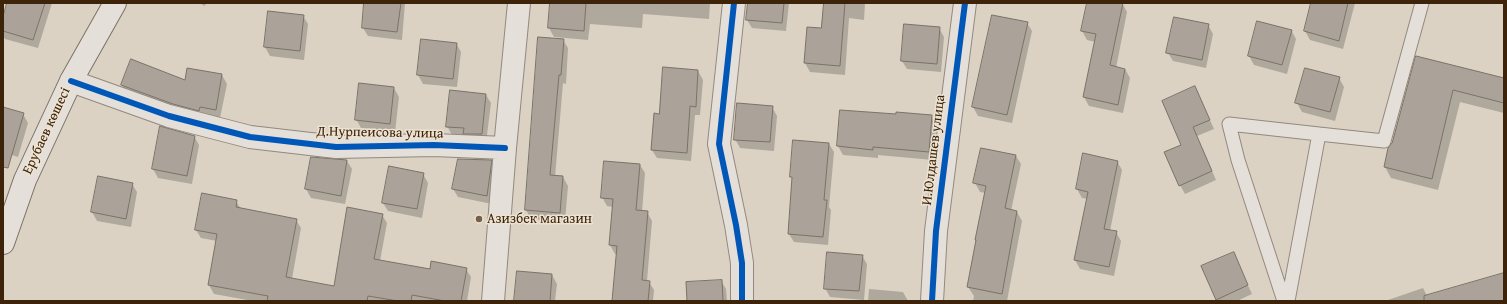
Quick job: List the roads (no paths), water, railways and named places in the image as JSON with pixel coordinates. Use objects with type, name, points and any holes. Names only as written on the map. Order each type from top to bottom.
[{"type":"street","name":"Ерубаев көшесі","points":[[3,243],[25,180],[71,81],[115,3]]},
{"type":"street","points":[[493,301],[505,148],[519,3]]},
{"type":"street","points":[[734,3],[718,144],[736,225],[742,263],[742,301]]},
{"type":"street","name":"И.Юлдашев улица","points":[[932,301],[936,231],[965,3]]},
{"type":"street","name":"Д.Нурпеисова улица","points":[[71,81],[169,116],[250,137],[336,147],[434,145],[505,148]]},
{"type":"lane","points":[[1284,301],[1238,160],[1229,124],[1384,141],[1422,3]]},
{"type":"lane","points":[[1288,301],[1319,134]]},
{"type":"place","name":"Азизбек магазин","points":[[479,219]]}]
